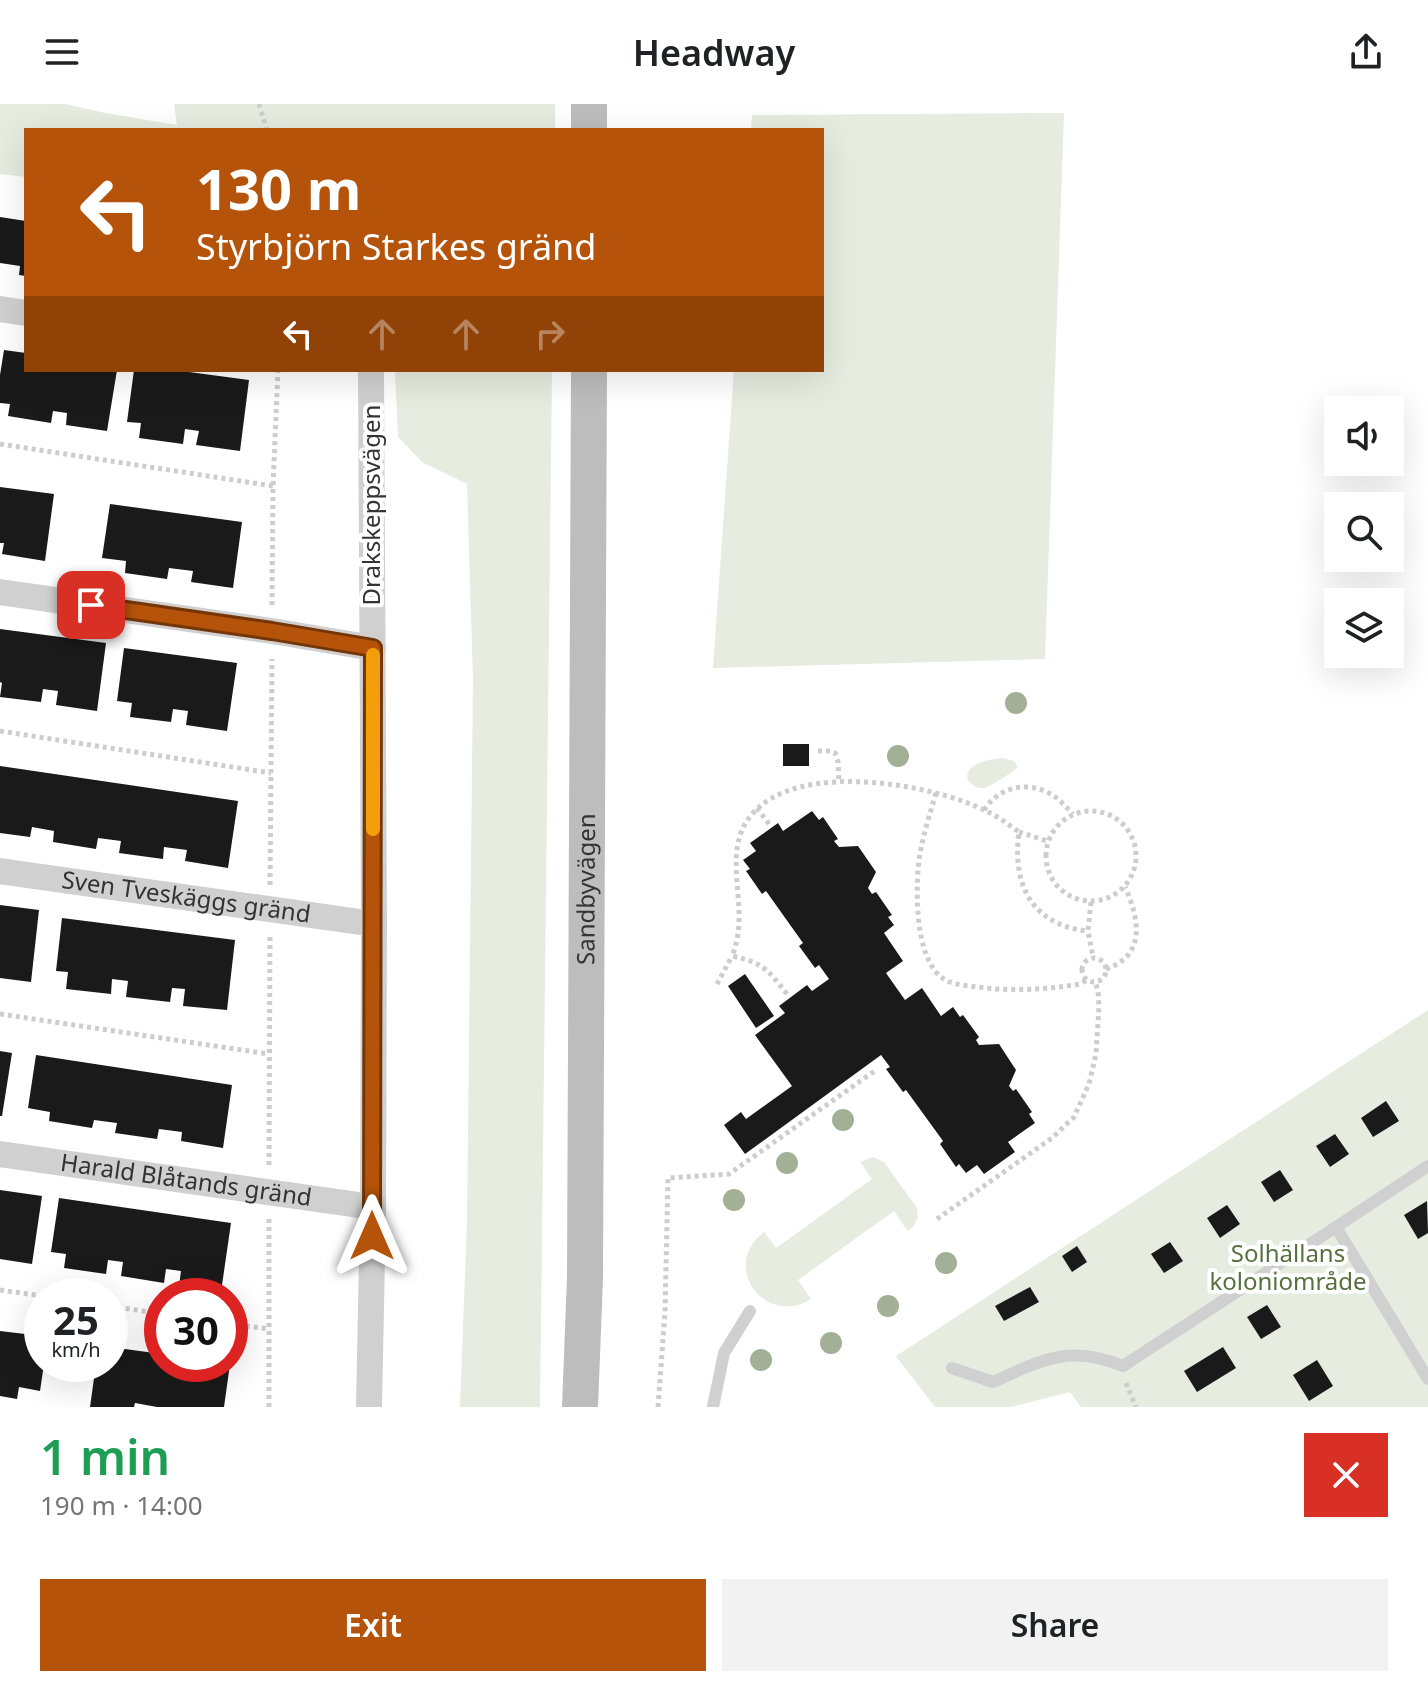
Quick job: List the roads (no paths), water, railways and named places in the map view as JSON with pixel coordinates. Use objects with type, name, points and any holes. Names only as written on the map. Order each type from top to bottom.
[{"type":"main road","points":[[589,104],[589,128]]},
{"type":"main road","name":"Sandbyvägen","points":[[580,1407],[586,1262],[589,372]]},
{"type":"street","points":[[0,309],[24,313]]},
{"type":"street","name":"Drakskeppsvägen","points":[[369,1407],[374,924],[371,372]]},
{"type":"street","points":[[0,592],[373,648]]},
{"type":"street","name":"Sven Tveskäggs gränd","points":[[0,871],[374,924]]},
{"type":"street","name":"Harald Blåtands gränd","points":[[0,1154],[373,1207]]},
{"type":"lane","points":[[952,1368],[993,1382],[1051,1357],[1097,1357],[1123,1366],[1428,1166]]},
{"type":"lane","points":[[1336,1227],[1428,1379]]},
{"type":"lane","points":[[713,1407],[724,1353],[750,1311]]},
{"type":"park label","name":"Solhällans koloniområde","points":[[1288,1268]]}]
